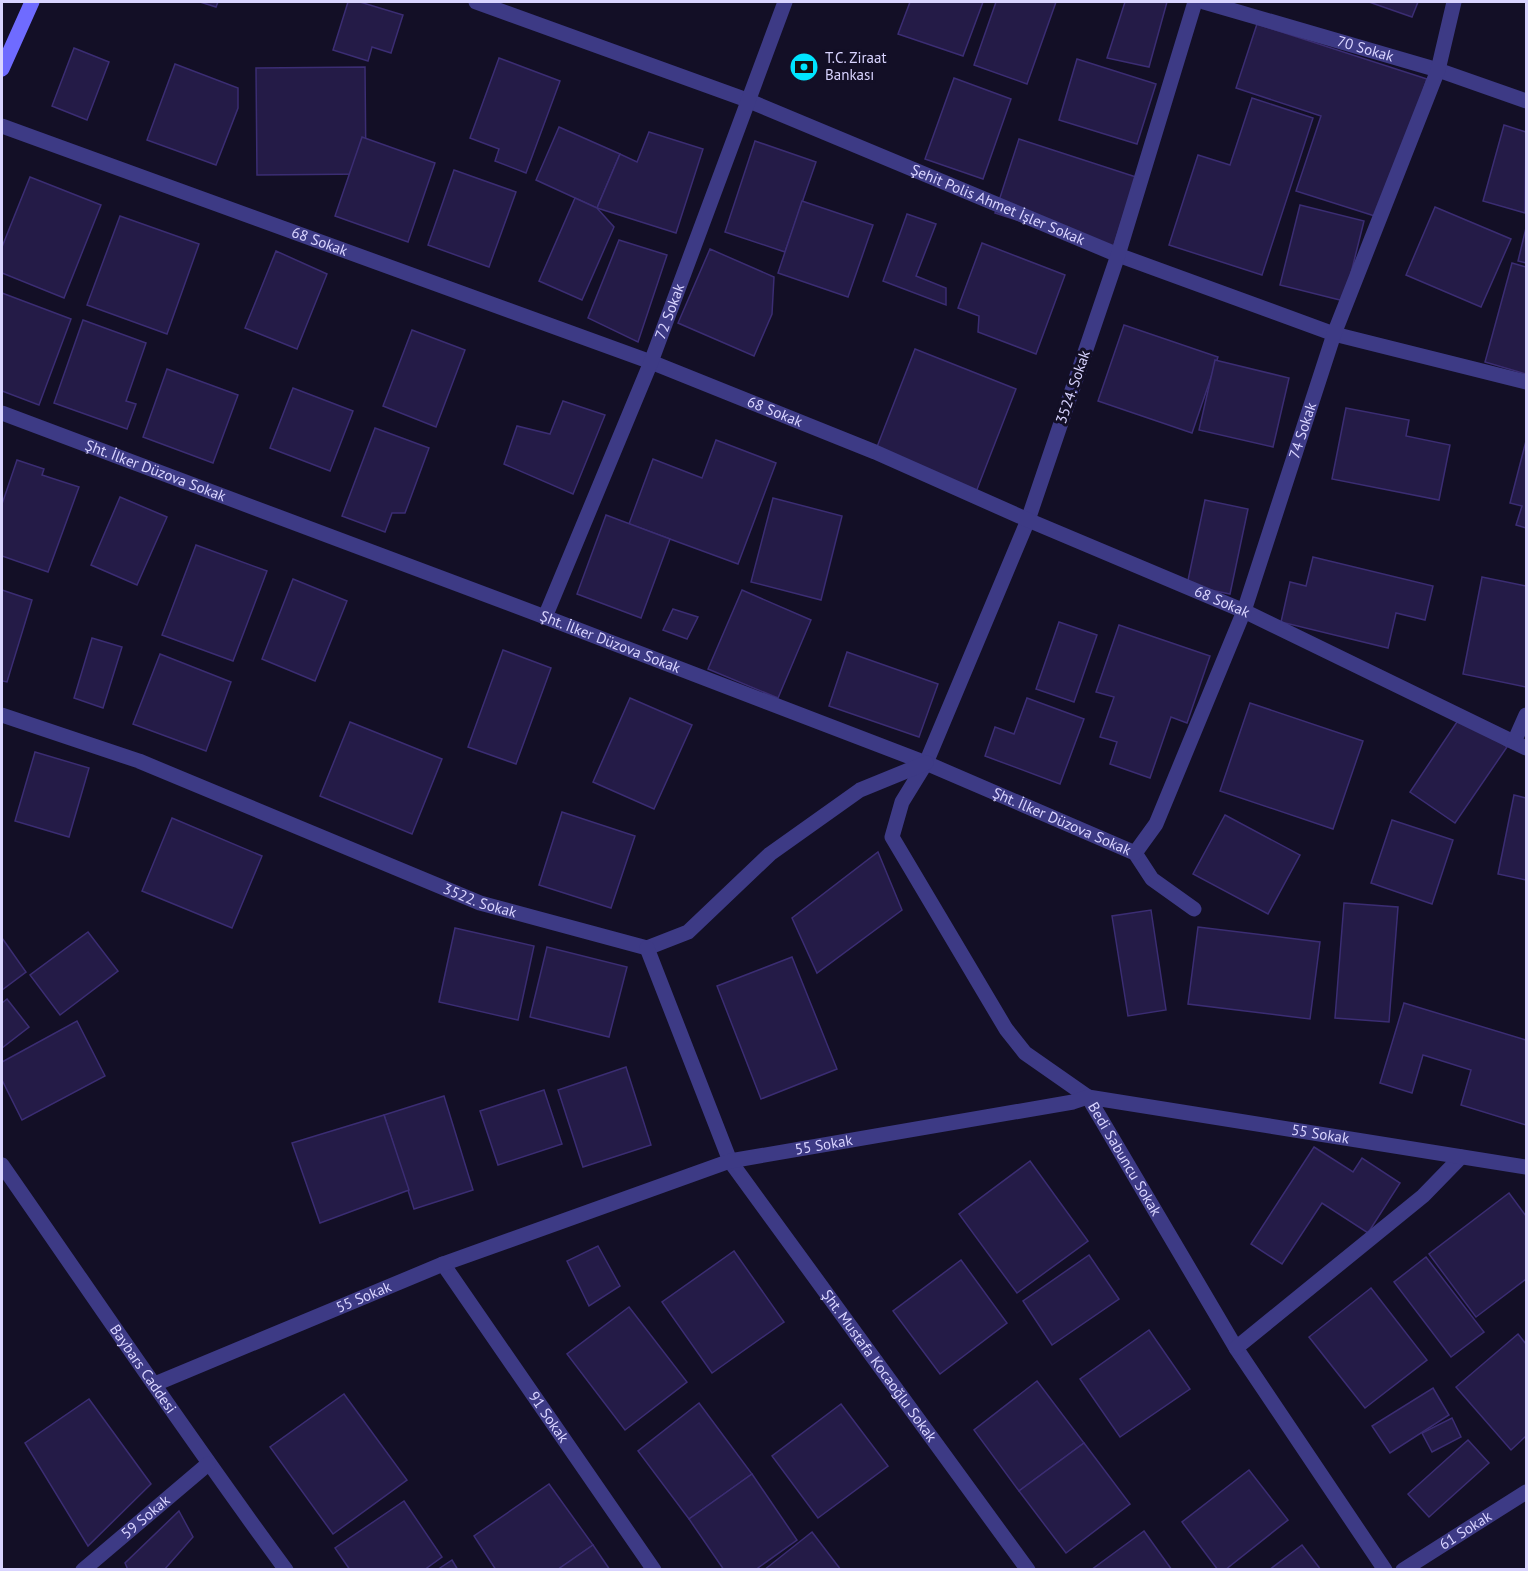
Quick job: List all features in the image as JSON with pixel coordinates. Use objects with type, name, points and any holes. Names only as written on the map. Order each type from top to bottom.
[{"type":"main road","points":[[2,69],[32,2]]},
{"type":"street","name":"Şehit Polis Ahmet İşler Sokak","points":[[476,2],[747,100],[1118,255],[1334,334],[1527,382]]},
{"type":"street","name":"72 Sokak","points":[[545,617],[651,362],[785,2]]},
{"type":"street","name":"3524. Sokak","points":[[926,763],[1028,520],[1118,255],[1195,2]]},
{"type":"street","name":"70 Sokak","points":[[1204,2],[1438,70],[1527,101]]},
{"type":"street","name":"74 Sokak","points":[[1135,853],[1156,824],[1244,611],[1334,334],[1438,70],[1454,2]]},
{"type":"street","name":"68 Sokak","points":[[2,126],[651,362],[875,452],[1028,520],[1244,611],[1520,745]]},
{"type":"street","name":"Şht. İlker Düzova Sokak","points":[[2,413],[926,763],[1135,853],[1152,879],[1194,909]]},
{"type":"street","name":"3522. Sokak","points":[[2,715],[139,761],[480,903],[647,948]]},
{"type":"street","points":[[1520,745],[1527,715]]},
{"type":"street","points":[[647,948],[688,932],[770,854],[860,790],[926,763]]},
{"type":"street","name":"Bedi Sabuncu Sokak","points":[[926,763],[902,802],[892,837],[1006,1029],[1025,1053],[1088,1097],[1236,1348],[1385,1569]]},
{"type":"street","name":"Şht. Mustafa Kocaoğlu Sokak","points":[[647,948],[730,1161],[1028,1569]]},
{"type":"street","name":"55 Sokak","points":[[155,1384],[443,1264],[730,1161],[1073,1102],[1088,1097],[1527,1167]]},
{"type":"street","points":[[1236,1348],[1423,1196],[1461,1157]]},
{"type":"street","name":"Baybars Caddesi","points":[[2,1166],[155,1384],[208,1464],[286,1569]]},
{"type":"street","name":"91 Sokak","points":[[443,1264],[654,1569]]},
{"type":"street","name":"59 Sokak","points":[[83,1569],[208,1464]]},
{"type":"street","name":"61 Sokak","points":[[1403,1569],[1527,1492]]},
{"type":"building","points":[[200,2],[218,2],[216,7]]},
{"type":"building","points":[[348,2],[360,2],[403,15],[391,53],[372,47],[368,61],[333,50]]},
{"type":"building","points":[[910,2],[983,2],[963,56],[898,34]]},
{"type":"building","points":[[996,2],[1056,2],[1027,84],[974,65]]},
{"type":"building","points":[[1125,2],[1167,2],[1149,67],[1107,58]]},
{"type":"building","points":[[1369,2],[1418,2],[1412,17]]},
{"type":"building","points":[[1257,24],[1427,79],[1381,218],[1296,191],[1321,116],[1236,88]]},
{"type":"building","points":[[74,48],[109,62],[87,120],[52,106]]},
{"type":"building","points":[[499,58],[560,81],[526,173],[495,161],[499,149],[470,138]]},
{"type":"building","points":[[1077,59],[1156,84],[1137,144],[1059,120]]},
{"type":"building","points":[[175,64],[238,88],[238,108],[216,165],[147,140]]},
{"type":"building","points":[[365,67],[366,174],[257,175],[256,68]]},
{"type":"building","points":[[954,78],[1011,99],[983,179],[925,159]]},
{"type":"building","points":[[1252,98],[1313,118],[1262,275],[1169,245],[1198,155],[1230,165]]},
{"type":"building","points":[[1504,125],[1526,132],[1525,213],[1483,201]]},
{"type":"building","points":[[559,127],[620,154],[597,208],[536,180]]},
{"type":"building","points":[[649,132],[703,149],[676,233],[597,208],[620,154],[637,162]]},
{"type":"building","points":[[362,137],[435,163],[408,242],[335,216]]},
{"type":"building","points":[[1019,139],[1136,177],[1112,251],[995,213]]},
{"type":"building","points":[[755,141],[816,162],[785,252],[725,232]]},
{"type":"building","points":[[454,170],[516,192],[489,267],[428,245]]},
{"type":"building","points":[[30,177],[101,205],[64,298],[2,273],[2,247]]},
{"type":"building","points":[[575,198],[597,208],[614,227],[582,300],[539,281]]},
{"type":"building","points":[[802,201],[873,225],[848,297],[778,273]]},
{"type":"building","points":[[1300,205],[1364,221],[1344,301],[1280,285]]},
{"type":"building","points":[[1435,207],[1511,239],[1481,307],[1406,275]]},
{"type":"building","points":[[907,214],[936,224],[916,276],[946,288],[946,305],[883,281]]},
{"type":"building","points":[[120,216],[199,244],[167,334],[87,305]]},
{"type":"building","points":[[1526,228],[1526,263],[1518,261]]},
{"type":"building","points":[[619,240],[667,255],[638,342],[588,318]]},
{"type":"building","points":[[982,243],[1065,275],[1036,354],[978,332],[979,316],[958,308]]},
{"type":"building","points":[[710,249],[774,277],[772,314],[754,356],[678,323]]},
{"type":"building","points":[[276,251],[327,274],[297,349],[245,328]]},
{"type":"building","points":[[1512,263],[1526,267],[1526,374],[1485,362]]},
{"type":"building","points":[[2,293],[71,319],[39,405],[2,391]]},
{"type":"building","points":[[83,320],[146,343],[126,401],[136,404],[127,429],[54,403]]},
{"type":"building","points":[[1124,325],[1218,357],[1192,433],[1098,401]]},
{"type":"building","points":[[412,330],[465,350],[436,427],[383,406]]},
{"type":"building","points":[[915,349],[1016,389],[976,492],[875,452]]},
{"type":"building","points":[[1215,360],[1289,378],[1273,447],[1199,430]]},
{"type":"building","points":[[167,369],[238,395],[213,463],[143,437]]},
{"type":"building","points":[[293,388],[353,411],[330,471],[270,448]]},
{"type":"building","points":[[563,401],[605,415],[573,494],[504,464],[517,426],[550,434]]},
{"type":"building","points":[[1346,408],[1409,420],[1406,436],[1450,445],[1439,500],[1332,479]]},
{"type":"building","points":[[375,428],[429,448],[405,513],[392,513],[385,532],[342,516]]},
{"type":"building","points":[[716,440],[776,463],[738,564],[629,524],[653,459],[702,478]]},
{"type":"building","points":[[1526,441],[1526,528],[1516,525],[1522,506],[1510,503]]},
{"type":"building","points":[[17,460],[44,469],[42,475],[79,487],[48,572],[2,556],[2,504]]},
{"type":"building","points":[[120,497],[167,517],[137,585],[91,565]]},
{"type":"building","points":[[773,498],[842,516],[821,600],[751,582]]},
{"type":"building","points":[[1205,500],[1248,509],[1230,594],[1187,585]]},
{"type":"building","points":[[606,515],[670,539],[641,618],[577,594]]},
{"type":"building","points":[[196,545],[267,571],[233,661],[162,635]]},
{"type":"building","points":[[1313,557],[1433,586],[1425,620],[1396,613],[1388,648],[1281,622],[1290,582],[1306,586]]},
{"type":"building","points":[[1482,577],[1526,586],[1526,687],[1463,674]]},
{"type":"building","points":[[293,579],[347,601],[315,681],[262,659]]},
{"type":"building","points":[[2,590],[32,600],[7,682],[2,681]]},
{"type":"building","points":[[742,590],[811,620],[778,698],[708,669]]},
{"type":"building","points":[[673,609],[698,617],[687,639],[663,630]]},
{"type":"building","points":[[1059,622],[1097,635],[1074,702],[1036,689]]},
{"type":"building","points":[[1119,625],[1210,656],[1187,723],[1171,717],[1150,778],[1110,764],[1117,742],[1100,737],[1114,697],[1096,692]]},
{"type":"building","points":[[92,638],[122,647],[103,708],[74,698]]},
{"type":"building","points":[[503,650],[551,668],[516,764],[468,747]]},
{"type":"building","points":[[847,652],[938,684],[919,737],[829,706]]},
{"type":"building","points":[[160,654],[231,682],[206,751],[133,724]]},
{"type":"building","points":[[630,698],[692,725],[654,809],[593,782]]},
{"type":"building","points":[[1027,698],[1084,719],[1060,784],[985,756],[995,727],[1014,734]]},
{"type":"building","points":[[1250,703],[1363,741],[1333,829],[1220,791]]},
{"type":"building","points":[[1461,716],[1507,747],[1455,823],[1410,792]]},
{"type":"building","points":[[350,722],[442,759],[412,834],[320,796]]},
{"type":"building","points":[[35,752],[89,768],[69,837],[15,821]]},
{"type":"building","points":[[1514,795],[1526,798],[1526,880],[1498,874]]},
{"type":"building","points":[[562,812],[635,836],[611,908],[539,885]]},
{"type":"building","points":[[1225,815],[1300,855],[1268,914],[1193,874]]},
{"type":"building","points":[[172,818],[262,856],[232,928],[142,891]]},
{"type":"building","points":[[1392,820],[1453,840],[1432,904],[1371,883]]},
{"type":"building","points":[[878,852],[902,910],[817,973],[792,918]]},
{"type":"building","points":[[1344,903],[1398,907],[1389,1022],[1335,1018]]},
{"type":"building","points":[[1151,910],[1166,1010],[1128,1016],[1112,916]]},
{"type":"building","points":[[1198,927],[1320,942],[1310,1019],[1188,1004]]},
{"type":"building","points":[[455,928],[534,946],[518,1020],[439,1002]]},
{"type":"building","points":[[88,932],[118,971],[60,1015],[30,975]]},
{"type":"building","points":[[2,938],[26,972],[2,990]]},
{"type":"building","points":[[547,947],[627,967],[609,1037],[530,1017]]},
{"type":"building","points":[[792,957],[837,1069],[761,1099],[717,986]]},
{"type":"building","points":[[7,999],[29,1027],[2,1048],[2,1003]]},
{"type":"building","points":[[1404,1003],[1526,1040],[1526,1125],[1461,1105],[1471,1070],[1423,1055],[1412,1093],[1380,1083]]},
{"type":"building","points":[[77,1021],[105,1076],[22,1120],[2,1080],[2,1062]]},
{"type":"building","points":[[626,1067],[651,1145],[583,1167],[558,1090]]},
{"type":"building","points":[[544,1090],[562,1144],[498,1165],[480,1111]]},
{"type":"building","points":[[444,1096],[473,1190],[414,1209],[384,1115]]},
{"type":"building","points":[[384,1115],[409,1190],[320,1223],[292,1143]]},
{"type":"building","points":[[1314,1147],[1353,1172],[1362,1158],[1400,1183],[1368,1233],[1322,1203],[1282,1264],[1251,1244]]},
{"type":"building","points":[[1030,1161],[1088,1241],[1017,1293],[959,1214]]},
{"type":"building","points":[[1509,1193],[1526,1216],[1526,1279],[1476,1317],[1429,1254]]},
{"type":"building","points":[[598,1246],[620,1286],[589,1306],[567,1261]]},
{"type":"building","points":[[734,1251],[784,1322],[712,1373],[662,1302]]},
{"type":"building","points":[[1089,1255],[1119,1299],[1052,1345],[1023,1301]]},
{"type":"building","points":[[1426,1257],[1484,1332],[1451,1357],[1394,1282]]},
{"type":"building","points":[[961,1260],[1007,1323],[940,1374],[893,1311]]},
{"type":"building","points":[[1371,1288],[1427,1360],[1365,1408],[1309,1337]]},
{"type":"building","points":[[629,1307],[687,1382],[625,1430],[567,1354]]},
{"type":"building","points":[[1149,1330],[1190,1389],[1120,1437],[1080,1379]]},
{"type":"building","points":[[1518,1334],[1526,1344],[1526,1436],[1511,1450],[1456,1387]]},
{"type":"building","points":[[1037,1381],[1084,1443],[1019,1491],[974,1430]]},
{"type":"building","points":[[1433,1388],[1449,1415],[1390,1453],[1372,1426]]},
{"type":"building","points":[[344,1394],[407,1480],[333,1534],[270,1447]]},
{"type":"building","points":[[89,1399],[151,1484],[88,1546],[25,1443]]},
{"type":"building","points":[[699,1403],[752,1474],[689,1519],[638,1451]]},
{"type":"building","points":[[841,1404],[888,1466],[818,1518],[772,1456]]},
{"type":"building","points":[[1452,1418],[1461,1437],[1432,1452],[1422,1433]]},
{"type":"building","points":[[1468,1440],[1489,1463],[1429,1517],[1408,1494]]},
{"type":"building","points":[[1084,1443],[1130,1504],[1066,1553],[1019,1491]]},
{"type":"building","points":[[1249,1470],[1288,1520],[1225,1570],[1218,1570],[1182,1522]]},
{"type":"building","points":[[752,1474],[797,1540],[755,1570],[724,1570],[689,1519]]},
{"type":"building","points":[[549,1484],[593,1545],[557,1570],[496,1570],[474,1536]]},
{"type":"building","points":[[404,1501],[442,1557],[424,1570],[350,1570],[335,1548]]},
{"type":"building","points":[[179,1511],[193,1537],[164,1570],[128,1570],[125,1563]]},
{"type":"building","points":[[1144,1531],[1172,1570],[1091,1570]]},
{"type":"building","points":[[812,1532],[841,1570],[764,1570]]},
{"type":"building","points":[[593,1545],[610,1570],[557,1570]]},
{"type":"building","points":[[1302,1545],[1321,1570],[1269,1570]]},
{"type":"building","points":[[452,1560],[458,1570],[437,1570]]},
{"type":"place","name":"T.C. Ziraat Bankası","points":[[804,67]]}]
